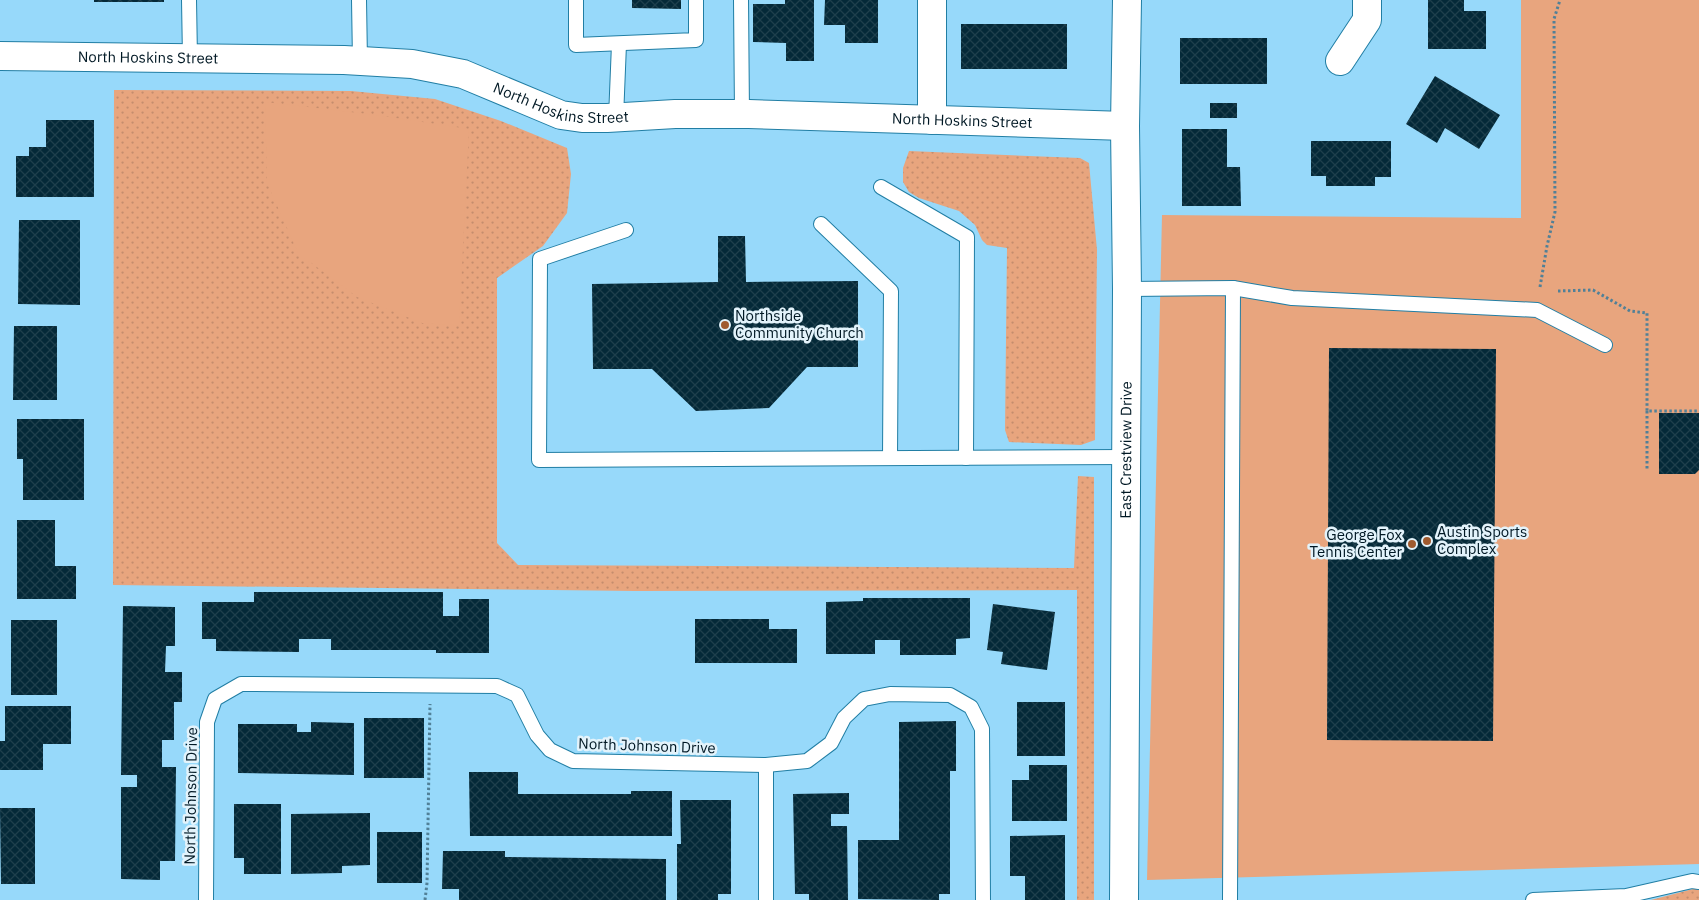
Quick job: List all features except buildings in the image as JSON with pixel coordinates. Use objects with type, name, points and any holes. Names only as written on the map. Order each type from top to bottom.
[{"type":"street","points":[[932,0],[932,120]]},
{"type":"street","name":"East Crestview Drive","points":[[1124,900],[1127,289],[1125,126],[1127,0]]},
{"type":"street","points":[[1340,61],[1367,20],[1367,0]]},
{"type":"street","name":"North Hoskins Street","points":[[0,56],[360,61],[412,64],[462,74],[562,115],[582,118],[675,114],[742,114],[1125,126]]},
{"type":"lane","points":[[189,0],[190,58]]},
{"type":"lane","points":[[359,0],[360,61]]},
{"type":"lane","points":[[576,0],[576,45],[696,40],[696,0]]},
{"type":"lane","points":[[741,0],[742,114]]},
{"type":"lane","points":[[616,118],[619,44]]},
{"type":"lane","points":[[881,187],[967,237],[966,458]]},
{"type":"lane","points":[[820,224],[891,291],[890,458]]},
{"type":"lane","points":[[626,230],[540,259],[539,460],[1126,457]]},
{"type":"lane","points":[[1127,289],[1234,288],[1292,298],[1537,310],[1605,345]]},
{"type":"lane","points":[[1230,900],[1234,288]]},
{"type":"lane","name":"North Johnson Drive","points":[[206,900],[207,722],[215,699],[241,684],[497,686],[518,695],[541,740],[550,750],[573,761],[766,765],[808,761],[830,743],[844,718],[864,699],[890,694],[950,695],[971,707],[982,729],[983,900]]},
{"type":"lane","points":[[766,765],[766,900]]},
{"type":"lane","points":[[1533,900],[1626,896],[1692,881],[1699,882]]},
{"type":"path","points":[[1540,287],[1555,212],[1554,19],[1560,0]]},
{"type":"path","points":[[1558,291],[1593,290],[1630,311],[1647,313],[1647,469]]},
{"type":"path","points":[[1647,411],[1699,411]]},
{"type":"path","points":[[426,900],[430,686]]},
{"type":"shaded area","name":"Austin Sports Complex","points":[[1521,0],[1699,0],[1699,864],[1147,880],[1162,215],[1521,218]]},
{"type":"shaded area","points":[[114,90],[351,91],[435,99],[501,121],[567,148],[571,174],[567,213],[543,246],[497,278],[497,543],[518,565],[1074,568],[1078,476],[1094,477],[1094,900],[1077,900],[1077,590],[635,591],[113,585]]},
{"type":"shaded area","points":[[265,102],[376,115],[469,129],[459,326],[422,323],[357,297],[298,253],[267,183]]},
{"type":"shaded area","points":[[909,151],[1080,158],[1089,163],[1097,250],[1095,440],[1081,445],[1009,442],[1005,430],[1007,248],[987,245],[982,240],[975,225],[959,211],[919,198],[909,192],[903,182],[903,168]]},
{"type":"shaded area","points":[[1699,889],[1699,900],[1651,900]]},
{"type":"place","name":"Northside Community Church","points":[[725,325]]},
{"type":"place","name":"Austin Sports Complex","points":[[1427,541]]},
{"type":"place","name":"George Fox Tennis Center","points":[[1412,544]]}]
